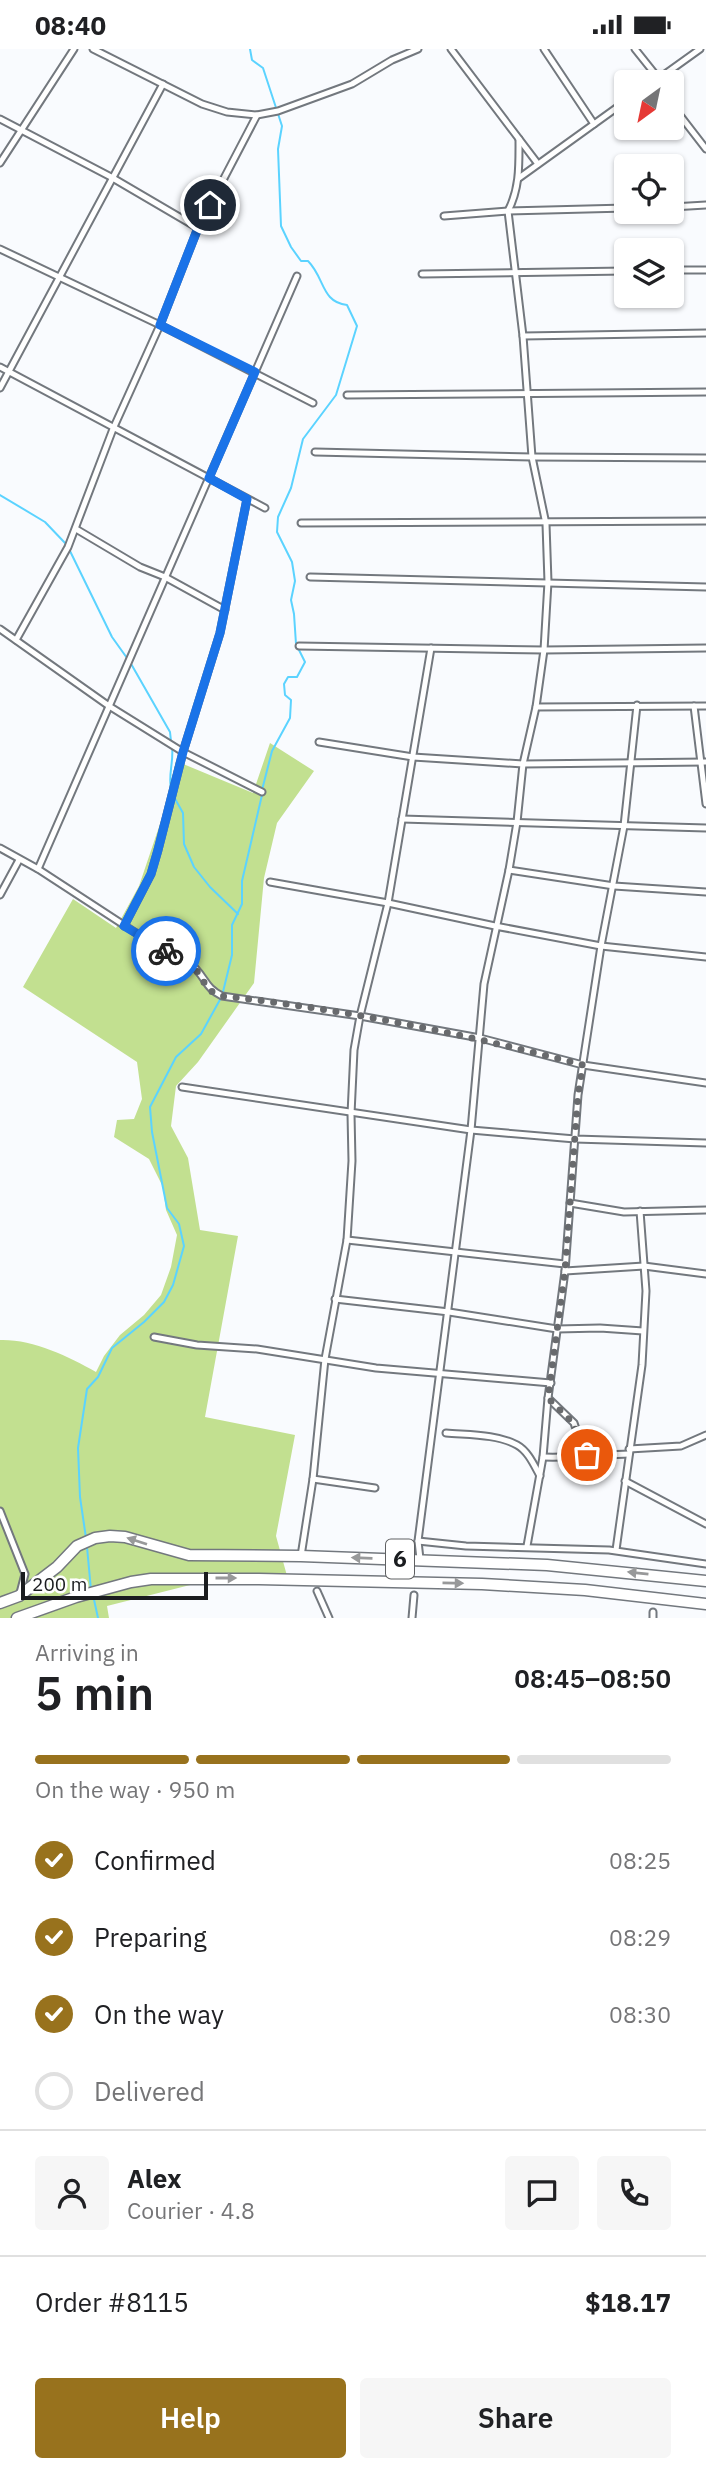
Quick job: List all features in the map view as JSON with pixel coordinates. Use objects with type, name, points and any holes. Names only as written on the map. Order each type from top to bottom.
[{"type":"highway","name":"6","points":[[0,1603],[19,1596],[57,1567],[77,1546],[95,1538],[125,1537],[189,1555],[420,1559],[547,1565],[706,1581]]},
{"type":"highway","name":"6","points":[[17,1618],[131,1581],[164,1579],[482,1584],[585,1590],[705,1607]]},
{"type":"street","points":[[0,163],[74,49]]},
{"type":"street","points":[[93,49],[202,104],[227,112],[257,115],[278,111],[352,83],[392,60],[418,49]]},
{"type":"street","points":[[451,49],[538,164]]},
{"type":"street","points":[[544,49],[594,124]]},
{"type":"street","points":[[635,49],[649,70]]},
{"type":"street","points":[[671,70],[700,49]]},
{"type":"street","points":[[0,388],[163,84]]},
{"type":"street","points":[[519,178],[614,110]]},
{"type":"street","points":[[16,640],[68,547],[113,429],[160,325],[198,228],[257,115]]},
{"type":"street","points":[[0,119],[111,177],[198,228]]},
{"type":"street","points":[[684,121],[706,149]]},
{"type":"street","points":[[420,1559],[418,1541],[471,1130],[484,984],[509,870],[523,764],[537,707],[544,650],[548,582],[546,523],[532,457],[523,336],[508,211],[519,178],[519,139]]},
{"type":"street","points":[[684,206],[706,205]]},
{"type":"street","points":[[444,216],[508,211],[614,208]]},
{"type":"street","points":[[0,249],[160,325],[313,403]]},
{"type":"street","points":[[684,270],[706,269]]},
{"type":"street","points":[[422,274],[614,271]]},
{"type":"street","points":[[38,869],[297,276]]},
{"type":"street","points":[[523,336],[706,333]]},
{"type":"street","points":[[0,367],[265,508]]},
{"type":"street","points":[[347,395],[706,393]]},
{"type":"street","points":[[315,452],[706,458]]},
{"type":"street","points":[[124,926],[151,874],[183,752],[220,633],[247,499]]},
{"type":"street","points":[[301,523],[706,521]]},
{"type":"street","points":[[76,529],[140,567],[165,577],[225,610]]},
{"type":"street","points":[[310,577],[706,587]]},
{"type":"street","points":[[0,629],[109,706],[183,752],[262,792]]},
{"type":"street","points":[[299,646],[544,650],[706,647]]},
{"type":"street","points":[[301,1556],[313,1479],[325,1359],[347,1240],[354,1050],[388,902],[430,648]]},
{"type":"street","points":[[527,1546],[543,1457],[565,1267],[583,1065],[601,946],[624,826],[637,705]]},
{"type":"street","points":[[694,706],[703,762],[706,804]]},
{"type":"street","points":[[537,707],[706,706]]},
{"type":"street","points":[[319,742],[413,757],[523,764],[703,762]]},
{"type":"street","points":[[402,819],[706,828]]},
{"type":"street","points":[[0,848],[195,968],[209,990],[222,996],[360,1016],[480,1038],[583,1065],[706,1083]]},
{"type":"street","points":[[0,895],[19,860]]},
{"type":"street","points":[[509,870],[614,886],[706,892]]},
{"type":"street","points":[[270,882],[388,902],[601,946],[706,957]]},
{"type":"street","points":[[182,1087],[471,1130],[575,1139],[706,1143]]},
{"type":"street","points":[[570,1203],[606,1211],[706,1210]]},
{"type":"street","points":[[616,1550],[642,1365],[646,1291],[640,1211]]},
{"type":"street","points":[[347,1240],[565,1267],[644,1266],[706,1274]]},
{"type":"street","points":[[335,1299],[449,1312],[557,1329],[643,1331]]},
{"type":"street","points":[[154,1336],[197,1345],[257,1349],[441,1375],[551,1383]]},
{"type":"street","points":[[548,1398],[573,1423],[581,1444],[599,1455]]},
{"type":"street","points":[[446,1433],[484,1436],[518,1446],[528,1455],[540,1476]]},
{"type":"street","points":[[543,1457],[567,1458],[681,1446],[706,1435]]},
{"type":"street","points":[[313,1479],[375,1488]]},
{"type":"street","points":[[625,1481],[706,1524]]},
{"type":"street","points":[[0,1511],[25,1574],[19,1596]]},
{"type":"street","points":[[418,1541],[466,1546],[616,1550],[706,1564]]},
{"type":"street","points":[[317,1591],[329,1618]]},
{"type":"street","points":[[412,1618],[414,1595]]},
{"type":"green space","points":[[270,743],[314,771],[277,823],[264,878],[254,983],[198,1062],[176,1086],[171,1126],[188,1158],[200,1230],[238,1236],[205,1417],[295,1435],[276,1536],[289,1583],[194,1584],[107,1606],[109,1618],[0,1618],[0,1340],[37,1345],[96,1372],[120,1335],[144,1315],[161,1295],[171,1267],[177,1235],[166,1210],[163,1187],[149,1159],[114,1137],[117,1120],[134,1119],[142,1099],[137,1062],[23,987],[73,899],[116,928],[139,886],[162,818],[176,761],[253,793]]},
{"type":"waterway","points":[[250,49],[252,60],[263,68],[282,126],[278,149],[281,226],[301,261],[308,261],[332,299],[347,305],[357,326],[336,395],[303,439],[291,488],[278,517],[277,532],[292,562],[295,581],[291,600],[296,644],[305,662],[297,677],[288,677],[284,684],[285,695],[291,700],[290,718],[272,751],[262,790]]},
{"type":"waterway","points":[[0,495],[45,522],[66,544]]},
{"type":"waterway","points":[[69,549],[112,637],[127,658]]},
{"type":"waterway","points":[[130,662],[170,732],[171,741]]},
{"type":"waterway","points":[[171,789],[172,746]]},
{"type":"waterway","points":[[86,1538],[80,1497],[78,1448],[87,1389],[98,1377],[112,1348],[164,1302],[173,1285],[184,1246],[179,1224],[167,1208],[152,1132],[150,1107],[176,1057],[201,1034],[222,996],[232,955],[232,925],[242,904],[242,881],[262,795]]},
{"type":"waterway","points":[[174,797],[183,813],[184,844],[194,867],[238,914]]},
{"type":"waterway","points":[[87,1547],[91,1590]]},
{"type":"waterway","points":[[93,1595],[98,1618]]},
{"type":"way so far","points":[[166,951],[195,968],[209,990],[222,996],[360,1016],[480,1038],[583,1065],[578,1095],[565,1271],[548,1398],[564,1411],[573,1423],[581,1444],[599,1455],[587,1455]]},
{"type":"route","points":[[166,951],[124,926],[151,874],[183,752],[220,633],[247,499],[209,478],[255,372],[160,325],[198,228],[210,205]]}]
